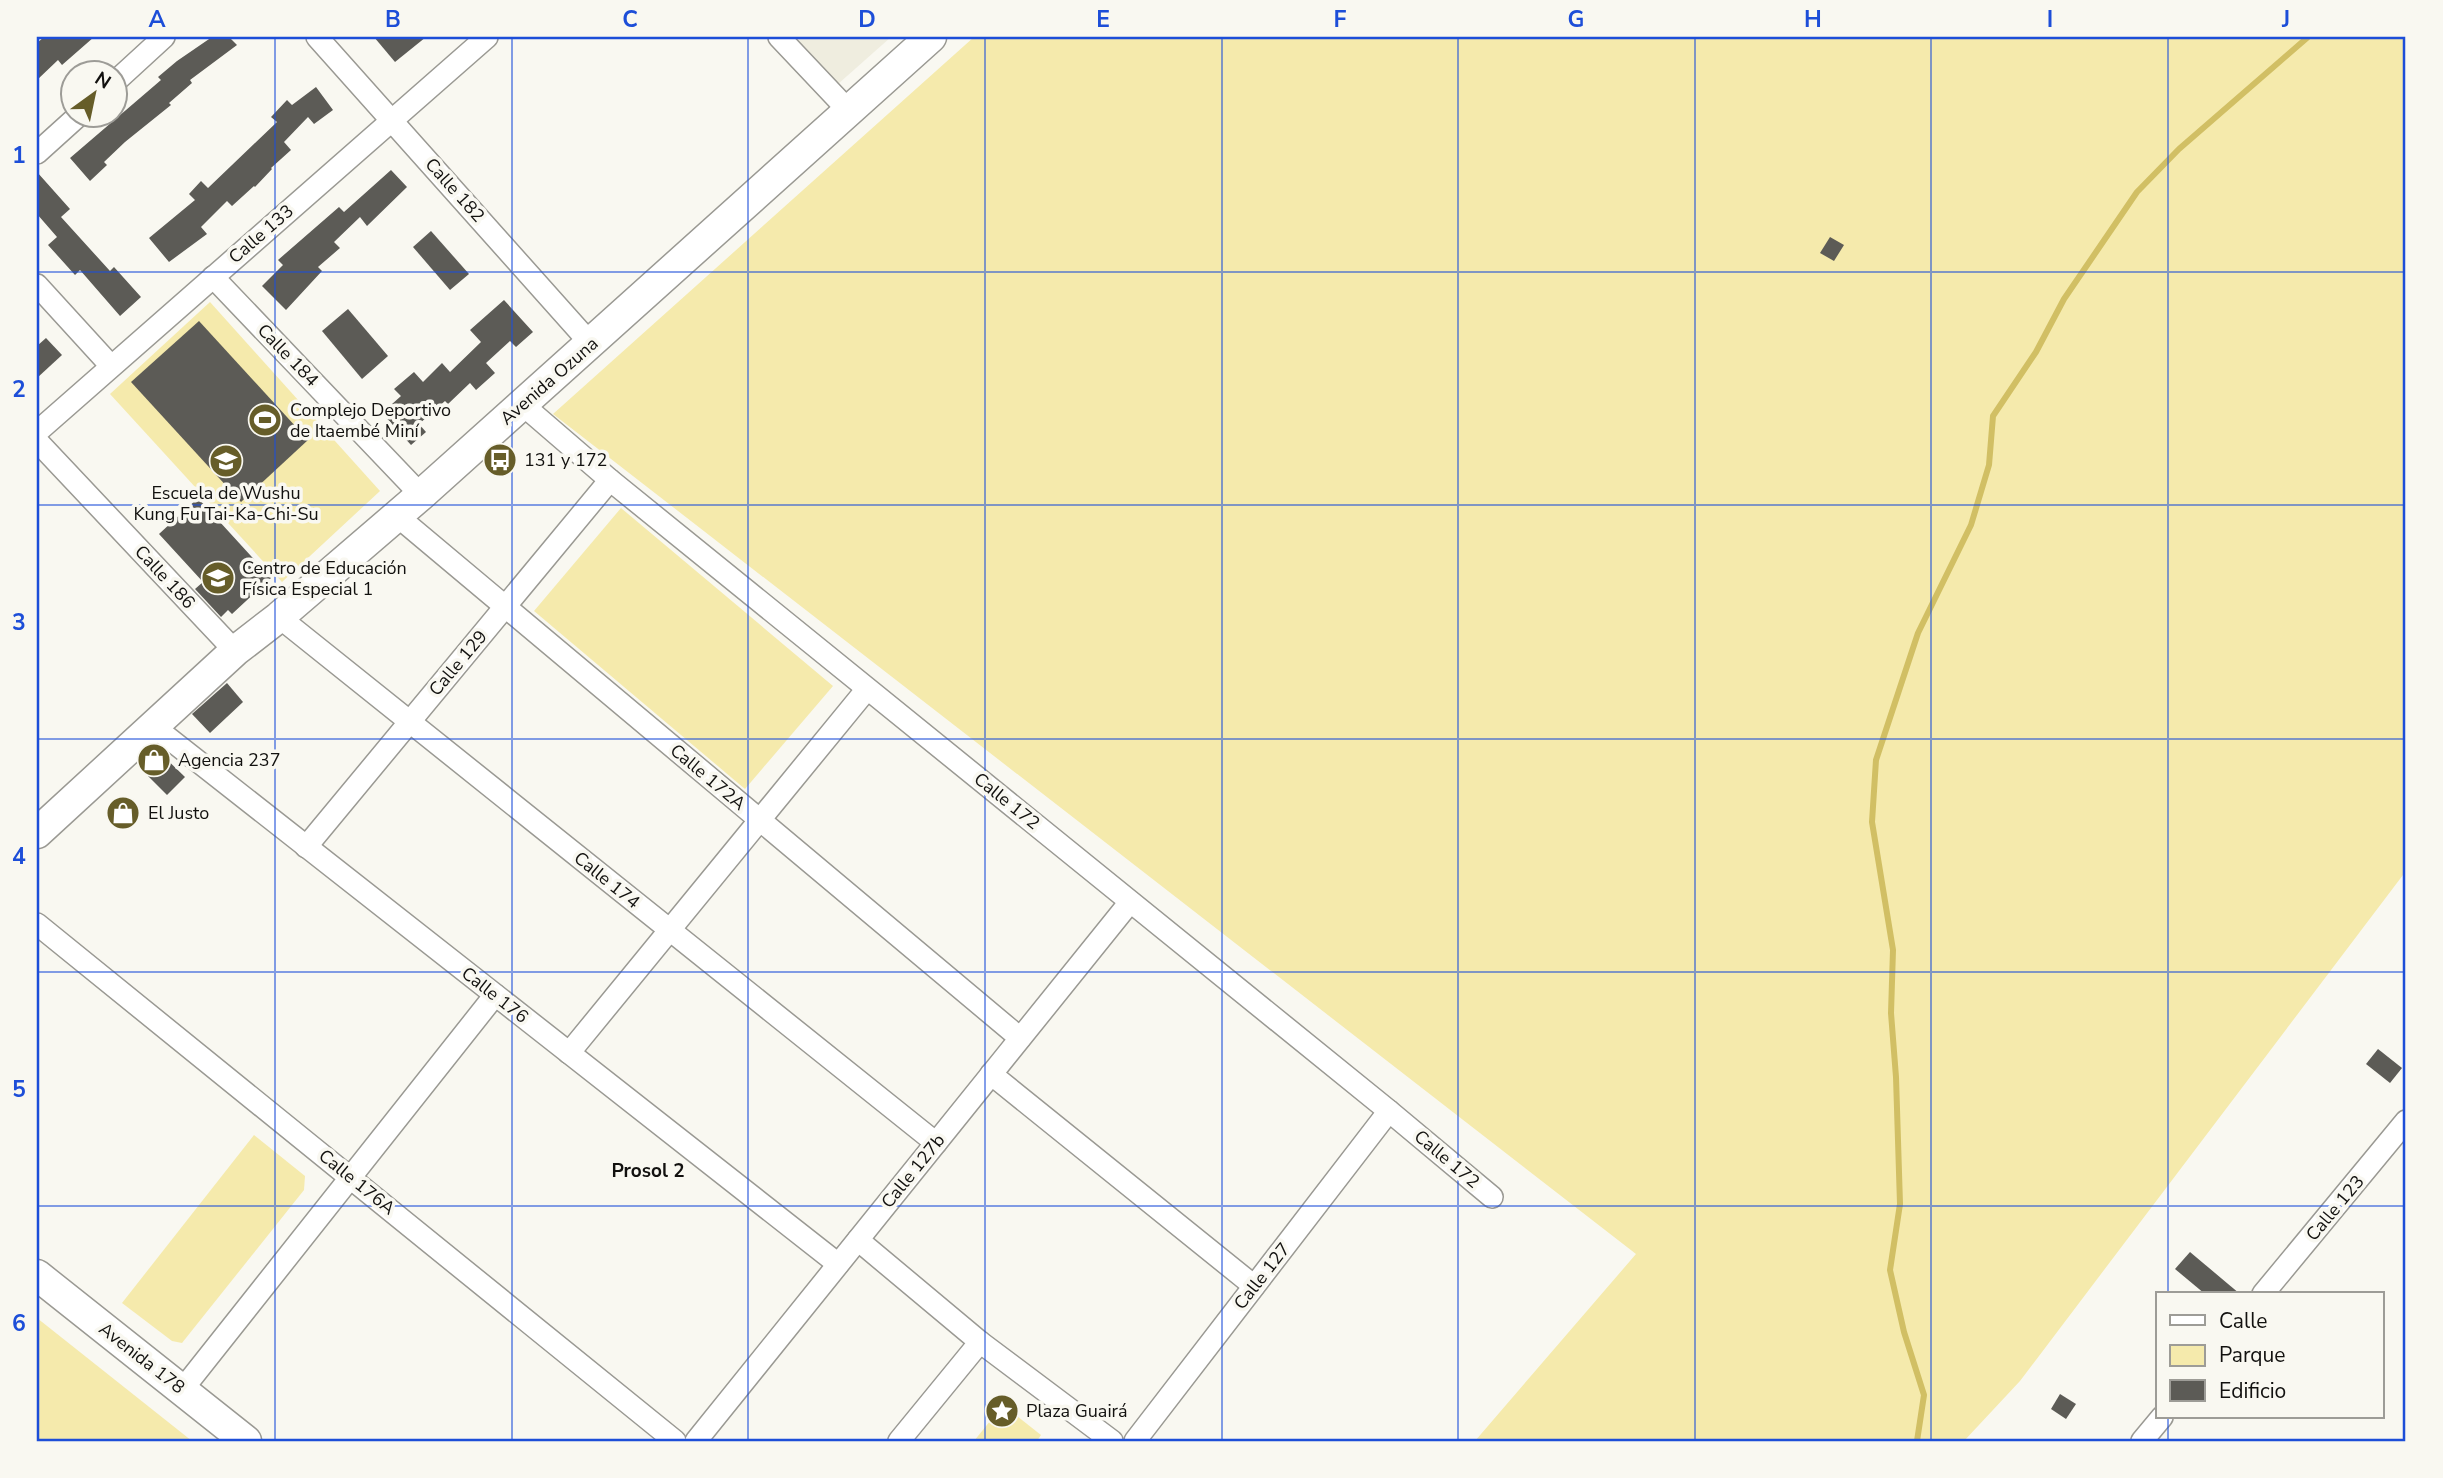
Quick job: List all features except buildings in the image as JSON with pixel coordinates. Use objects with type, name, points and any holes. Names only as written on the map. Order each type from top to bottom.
[{"type":"main road","name":"Avenida Ozuna","points":[[37,831],[235,651],[279,617],[523,405],[931,37]]},
{"type":"main road","name":"Avenida 178","points":[[37,1275],[246,1441]]},
{"type":"street","points":[[130,68],[164,37]]},
{"type":"street","name":"Calle 182","points":[[317,37],[591,344]]},
{"type":"street","name":"Calle 133","points":[[37,432],[487,37]]},
{"type":"street","points":[[779,37],[848,110]]},
{"type":"street","points":[[37,153],[62,130]]},
{"type":"street","name":"Calle 184","points":[[213,276],[421,495]]},
{"type":"street","points":[[37,285],[111,366]]},
{"type":"street","name":"Calle 172","points":[[523,405],[610,480],[1492,1197]]},
{"type":"street","name":"Calle 186","points":[[37,441],[235,651]]},
{"type":"street","name":"Calle 129","points":[[306,847],[610,480]]},
{"type":"street","name":"Calle 172A","points":[[396,515],[1020,1038]]},
{"type":"street","name":"Calle 174","points":[[279,617],[936,1143]]},
{"type":"street","points":[[569,1053],[867,689]]},
{"type":"street","name":"Calle 176","points":[[153,726],[838,1264]]},
{"type":"street","name":"Calle 127b","points":[[695,1441],[1130,902]]},
{"type":"street","name":"Calle 176A","points":[[37,923],[676,1441]]},
{"type":"street","points":[[182,1390],[495,995]]},
{"type":"street","points":[[991,1074],[1254,1286]]},
{"type":"street","name":"Calle 127","points":[[1135,1441],[1389,1111]]},
{"type":"street","name":"Calle 123","points":[[2265,1292],[2406,1121]]},
{"type":"street","points":[[858,1240],[980,1342],[1112,1441]]},
{"type":"street","points":[[900,1441],[980,1342]]},
{"type":"street","points":[[2142,1441],[2161,1418]]},
{"type":"shaded area","points":[[795,37],[891,37],[838,84]]},
{"type":"green space","points":[[974,37],[2406,37],[2406,871],[2020,1381],[1964,1441],[1475,1441],[1636,1254],[553,414]]},
{"type":"green space","points":[[210,302],[380,491],[282,582],[110,394]]},
{"type":"green space","points":[[621,508],[833,686],[745,789],[534,611]]},
{"type":"green space","points":[[254,1135],[305,1176],[304,1190],[182,1343],[172,1341],[122,1303]]},
{"type":"green space","points":[[37,1318],[192,1441],[37,1441]]},
{"type":"green space","points":[[1003,1405],[1041,1435],[1037,1441],[974,1441]]},
{"type":"waterway","points":[[1917,1441],[1924,1395],[1904,1332],[1890,1270],[1900,1204],[1891,1013],[1893,950],[1872,822],[1876,760],[1918,633],[1971,525],[1989,465],[1993,416],[2036,352],[2064,299],[2137,192],[2179,149],[2308,37]]},
{"type":"place","name":"Complejo Deportivo de Itaembé Miní","points":[[265,420]]},
{"type":"place","name":"131 y 172","points":[[500,460]]},
{"type":"place","name":"Escuela de Wushu Kung Fu Tai-Ka-Chi-Su","points":[[226,461]]},
{"type":"place","name":"Centro de Educación Física Especial 1","points":[[218,578]]},
{"type":"place","name":"Agencia 237","points":[[154,760]]},
{"type":"place","name":"El Justo","points":[[123,813]]},
{"type":"place","name":"Plaza Guairá","points":[[1002,1411]]},
{"type":"district","name":"Prosol 2","points":[[648,1171]]}]
